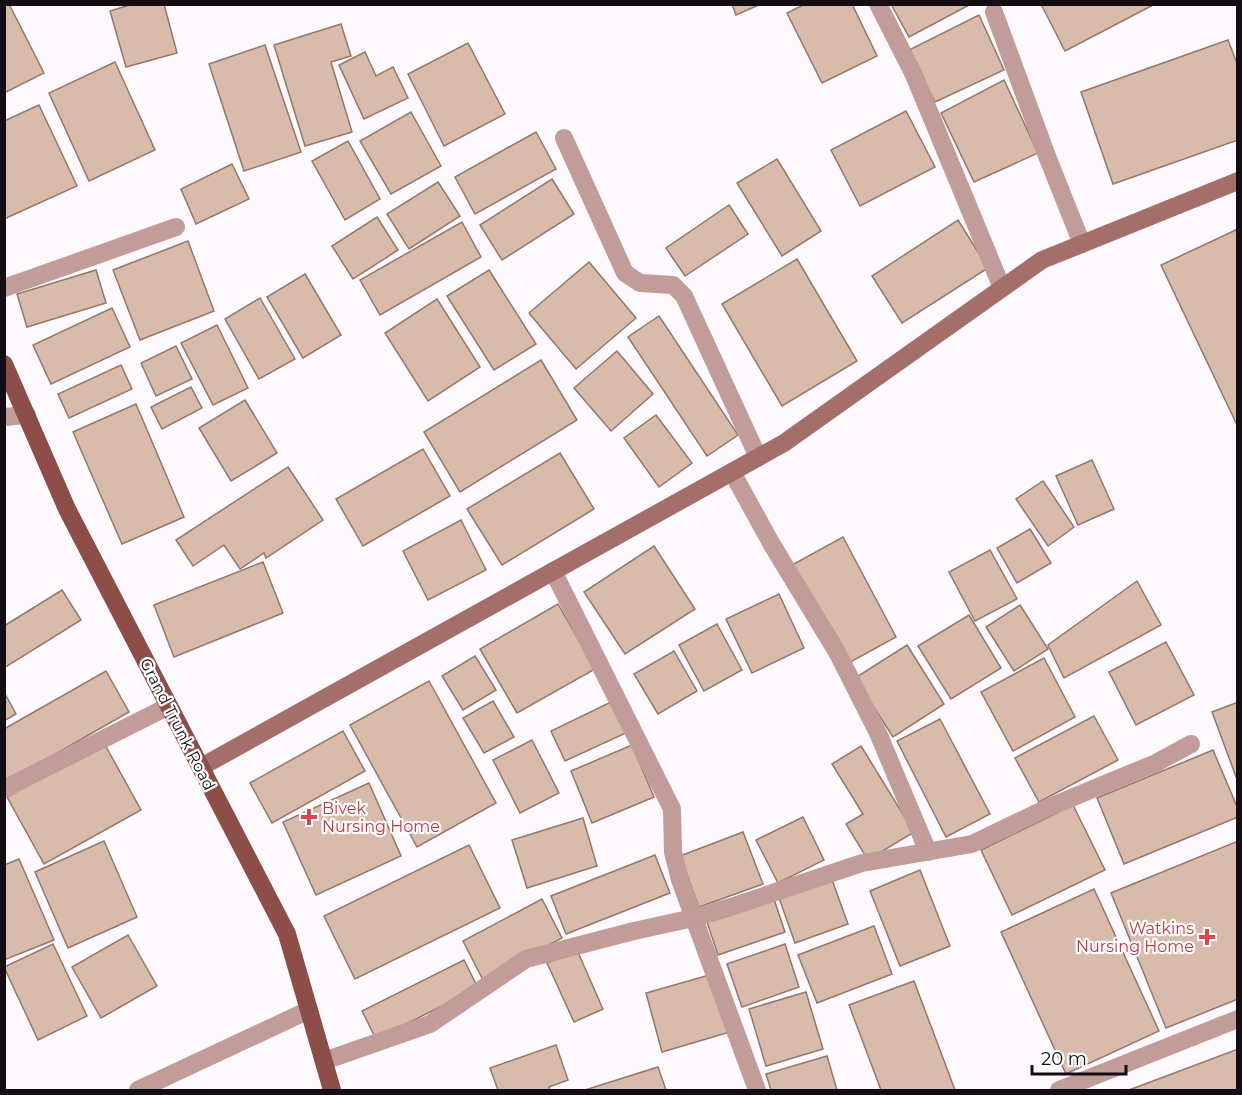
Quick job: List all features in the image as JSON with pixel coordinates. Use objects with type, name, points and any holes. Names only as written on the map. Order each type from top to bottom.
[{"type":"main road","name":"Grand Trunk Road","points":[[4,364],[67,509],[287,934],[332,1090]]},
{"type":"street","points":[[878,4],[914,75],[1002,288]]},
{"type":"street","points":[[994,12],[1082,244]]},
{"type":"street","points":[[564,138],[625,273],[640,283],[674,285],[684,296],[758,457]]},
{"type":"street","points":[[201,767],[784,443],[1042,260],[1238,181]]},
{"type":"street","points":[[4,288],[176,227]]},
{"type":"street","points":[[4,417],[27,415]]},
{"type":"street","points":[[732,472],[771,543],[837,652],[878,733],[927,852]]},
{"type":"street","points":[[553,571],[672,809],[673,852],[680,880],[757,1090]]},
{"type":"street","points":[[4,789],[169,706]]},
{"type":"street","points":[[324,1061],[430,1024],[526,959],[693,918],[862,863],[972,844],[1047,808],[1156,763],[1191,744]]},
{"type":"street","points":[[138,1090],[309,1010]]},
{"type":"street","points":[[1059,1090],[1238,1019]]},
{"type":"building","points":[[4,4],[9,4],[44,73],[4,93]]},
{"type":"building","points":[[133,4],[164,4],[177,53],[126,67],[110,11]]},
{"type":"building","points":[[732,4],[761,4],[736,15]]},
{"type":"building","points":[[805,4],[852,4],[877,56],[822,83],[787,13]]},
{"type":"building","points":[[891,4],[971,4],[909,37]]},
{"type":"building","points":[[1041,4],[1155,4],[1065,51]]},
{"type":"building","points":[[979,15],[1004,70],[935,102],[909,50]]},
{"type":"building","points":[[341,24],[351,56],[331,62],[352,132],[305,146],[274,45]]},
{"type":"building","points":[[1228,40],[1238,66],[1238,140],[1113,184],[1081,92]]},
{"type":"building","points":[[468,43],[505,114],[444,146],[408,74]]},
{"type":"building","points":[[265,45],[301,152],[244,171],[209,64]]},
{"type":"building","points":[[365,52],[376,76],[393,67],[408,98],[364,119],[339,65]]},
{"type":"building","points":[[115,62],[155,150],[89,181],[49,93]]},
{"type":"building","points":[[1004,80],[1038,153],[974,182],[941,113]]},
{"type":"building","points":[[39,105],[77,186],[4,219],[4,121]]},
{"type":"building","points":[[906,111],[935,167],[860,206],[831,150]]},
{"type":"building","points":[[411,112],[441,166],[391,194],[360,141]]},
{"type":"building","points":[[536,132],[556,169],[475,214],[455,177]]},
{"type":"building","points":[[348,141],[380,199],[345,220],[312,161]]},
{"type":"building","points":[[777,159],[821,231],[782,256],[737,183]]},
{"type":"building","points":[[232,164],[249,199],[196,224],[181,189]]},
{"type":"building","points":[[552,179],[574,214],[502,260],[480,225]]},
{"type":"building","points":[[438,182],[460,216],[409,249],[387,214]]},
{"type":"building","points":[[729,205],[748,234],[685,276],[666,248]]},
{"type":"building","points":[[377,217],[398,250],[353,279],[332,246]]},
{"type":"building","points":[[958,220],[988,268],[902,323],[872,276]]},
{"type":"building","points":[[462,222],[481,257],[380,315],[360,280]]},
{"type":"building","points":[[1238,229],[1238,427],[1161,265]]},
{"type":"building","points":[[188,241],[214,311],[140,340],[113,270]]},
{"type":"building","points":[[797,259],[857,361],[782,406],[722,304]]},
{"type":"building","points":[[589,262],[636,318],[576,369],[529,313]]},
{"type":"building","points":[[96,270],[106,303],[27,327],[17,294]]},
{"type":"building","points":[[489,270],[536,344],[494,370],[447,296]]},
{"type":"building","points":[[305,274],[341,335],[303,358],[267,297]]},
{"type":"building","points":[[260,298],[295,359],[259,379],[225,319]]},
{"type":"building","points":[[437,299],[480,367],[428,401],[385,333]]},
{"type":"building","points":[[112,308],[130,347],[51,384],[33,345]]},
{"type":"building","points":[[659,316],[738,435],[707,456],[628,337]]},
{"type":"building","points":[[217,325],[248,388],[213,405],[181,343]]},
{"type":"building","points":[[176,346],[192,379],[156,396],[141,363]]},
{"type":"building","points":[[617,351],[653,394],[611,431],[574,388]]},
{"type":"building","points":[[541,360],[577,420],[460,492],[424,432]]},
{"type":"building","points":[[121,365],[132,389],[69,418],[58,394]]},
{"type":"building","points":[[191,387],[202,408],[162,429],[151,407]]},
{"type":"building","points":[[245,400],[277,453],[231,481],[199,428]]},
{"type":"building","points":[[136,404],[184,517],[122,544],[73,432]]},
{"type":"building","points":[[656,415],[692,463],[659,487],[624,438]]},
{"type":"building","points":[[423,449],[450,496],[363,546],[336,499]]},
{"type":"building","points":[[560,453],[594,509],[502,565],[467,509]]},
{"type":"building","points":[[1092,460],[1114,509],[1078,525],[1056,476]]},
{"type":"building","points":[[288,467],[323,520],[266,558],[264,553],[240,569],[224,545],[193,566],[176,540]]},
{"type":"building","points":[[1043,481],[1074,527],[1048,546],[1016,499]]},
{"type":"building","points":[[461,520],[486,570],[428,600],[403,551]]},
{"type":"building","points":[[1030,529],[1051,563],[1017,583],[997,548]]},
{"type":"building","points":[[843,537],[896,637],[845,665],[792,565]]},
{"type":"building","points":[[654,546],[695,609],[625,654],[584,592]]},
{"type":"building","points":[[990,550],[1017,599],[975,621],[949,572]]},
{"type":"building","points":[[263,562],[283,613],[174,657],[154,605]]},
{"type":"building","points":[[1137,581],[1161,625],[1064,678],[1048,645]]},
{"type":"building","points":[[62,590],[81,620],[4,668],[4,626]]},
{"type":"building","points":[[779,594],[804,648],[752,673],[726,619]]},
{"type":"building","points":[[558,604],[595,669],[517,713],[480,649]]},
{"type":"building","points":[[1020,605],[1048,649],[1014,671],[986,627]]},
{"type":"building","points":[[969,615],[1001,668],[951,699],[918,646]]},
{"type":"building","points":[[717,624],[742,670],[704,691],[679,645]]},
{"type":"building","points":[[1166,642],[1194,695],[1136,725],[1109,672]]},
{"type":"building","points":[[907,645],[944,704],[893,737],[855,678]]},
{"type":"building","points":[[674,651],[697,691],[658,714],[634,674]]},
{"type":"building","points":[[475,656],[496,690],[463,710],[442,676]]},
{"type":"building","points":[[1044,658],[1075,717],[1013,751],[981,692]]},
{"type":"building","points":[[106,671],[129,712],[8,781],[4,776],[4,729]]},
{"type":"building","points":[[429,681],[496,803],[417,847],[350,725]]},
{"type":"building","points":[[4,692],[16,714],[4,721]]},
{"type":"building","points":[[493,701],[514,737],[484,753],[463,718]]},
{"type":"building","points":[[611,702],[626,733],[565,761],[551,731]]},
{"type":"building","points":[[1238,702],[1238,782],[1212,712]]},
{"type":"building","points":[[1094,716],[1118,760],[1039,802],[1015,758]]},
{"type":"building","points":[[940,719],[990,814],[946,837],[897,741]]},
{"type":"building","points":[[343,731],[365,771],[272,823],[250,783]]},
{"type":"building","points":[[532,740],[559,793],[520,813],[493,760]]},
{"type":"building","points":[[104,743],[141,810],[44,864],[7,797]]},
{"type":"building","points":[[632,745],[654,797],[592,823],[571,771]]},
{"type":"building","points":[[861,746],[914,832],[868,860],[846,824],[863,814],[832,764]]},
{"type":"building","points":[[1213,750],[1238,809],[1238,817],[1124,864],[1097,798]]},
{"type":"building","points":[[369,783],[401,856],[316,895],[283,822]]},
{"type":"building","points":[[1073,805],[1105,870],[1012,915],[981,850]]},
{"type":"building","points":[[803,817],[824,860],[778,883],[756,840]]},
{"type":"building","points":[[583,818],[597,866],[527,888],[512,840]]},
{"type":"building","points":[[743,832],[763,884],[699,907],[680,856]]},
{"type":"building","points":[[104,841],[137,917],[68,948],[35,872]]},
{"type":"building","points":[[1238,841],[1238,999],[1166,1028],[1111,893]]},
{"type":"building","points":[[469,845],[500,908],[355,979],[324,916]]},
{"type":"building","points":[[655,855],[670,893],[566,934],[551,896]]},
{"type":"building","points":[[19,859],[54,940],[4,960],[4,865]]},
{"type":"building","points":[[920,870],[950,946],[900,966],[870,891]]},
{"type":"building","points":[[831,877],[848,924],[795,943],[778,895]]},
{"type":"building","points":[[1094,889],[1159,1031],[1066,1074],[1001,932]]},
{"type":"building","points":[[773,896],[785,932],[718,955],[706,919]]},
{"type":"building","points":[[542,899],[562,938],[483,980],[463,941]]},
{"type":"building","points":[[874,926],[892,974],[817,1003],[798,955]]},
{"type":"building","points":[[128,935],[157,986],[101,1018],[72,967]]},
{"type":"building","points":[[53,944],[87,1016],[38,1040],[4,967]]},
{"type":"building","points":[[785,944],[799,987],[742,1007],[727,964]]},
{"type":"building","points":[[577,950],[603,1009],[574,1022],[547,963]]},
{"type":"building","points":[[464,960],[478,988],[376,1039],[362,1011]]},
{"type":"building","points":[[713,974],[730,1032],[662,1052],[646,993]]},
{"type":"building","points":[[914,981],[955,1090],[881,1090],[849,1005]]},
{"type":"building","points":[[806,992],[823,1049],[766,1066],[749,1009]]},
{"type":"building","points":[[556,1045],[568,1080],[549,1087],[550,1090],[498,1090],[490,1068]]},
{"type":"building","points":[[1238,1049],[1238,1090],[1129,1090]]},
{"type":"building","points":[[827,1056],[837,1090],[771,1090],[766,1074]]},
{"type":"building","points":[[658,1067],[666,1090],[585,1090]]},
{"type":"place","name":"Bivek Nursing Home","points":[[309,817]]},
{"type":"place","name":"Watkins Nursing Home","points":[[1207,937]]}]
